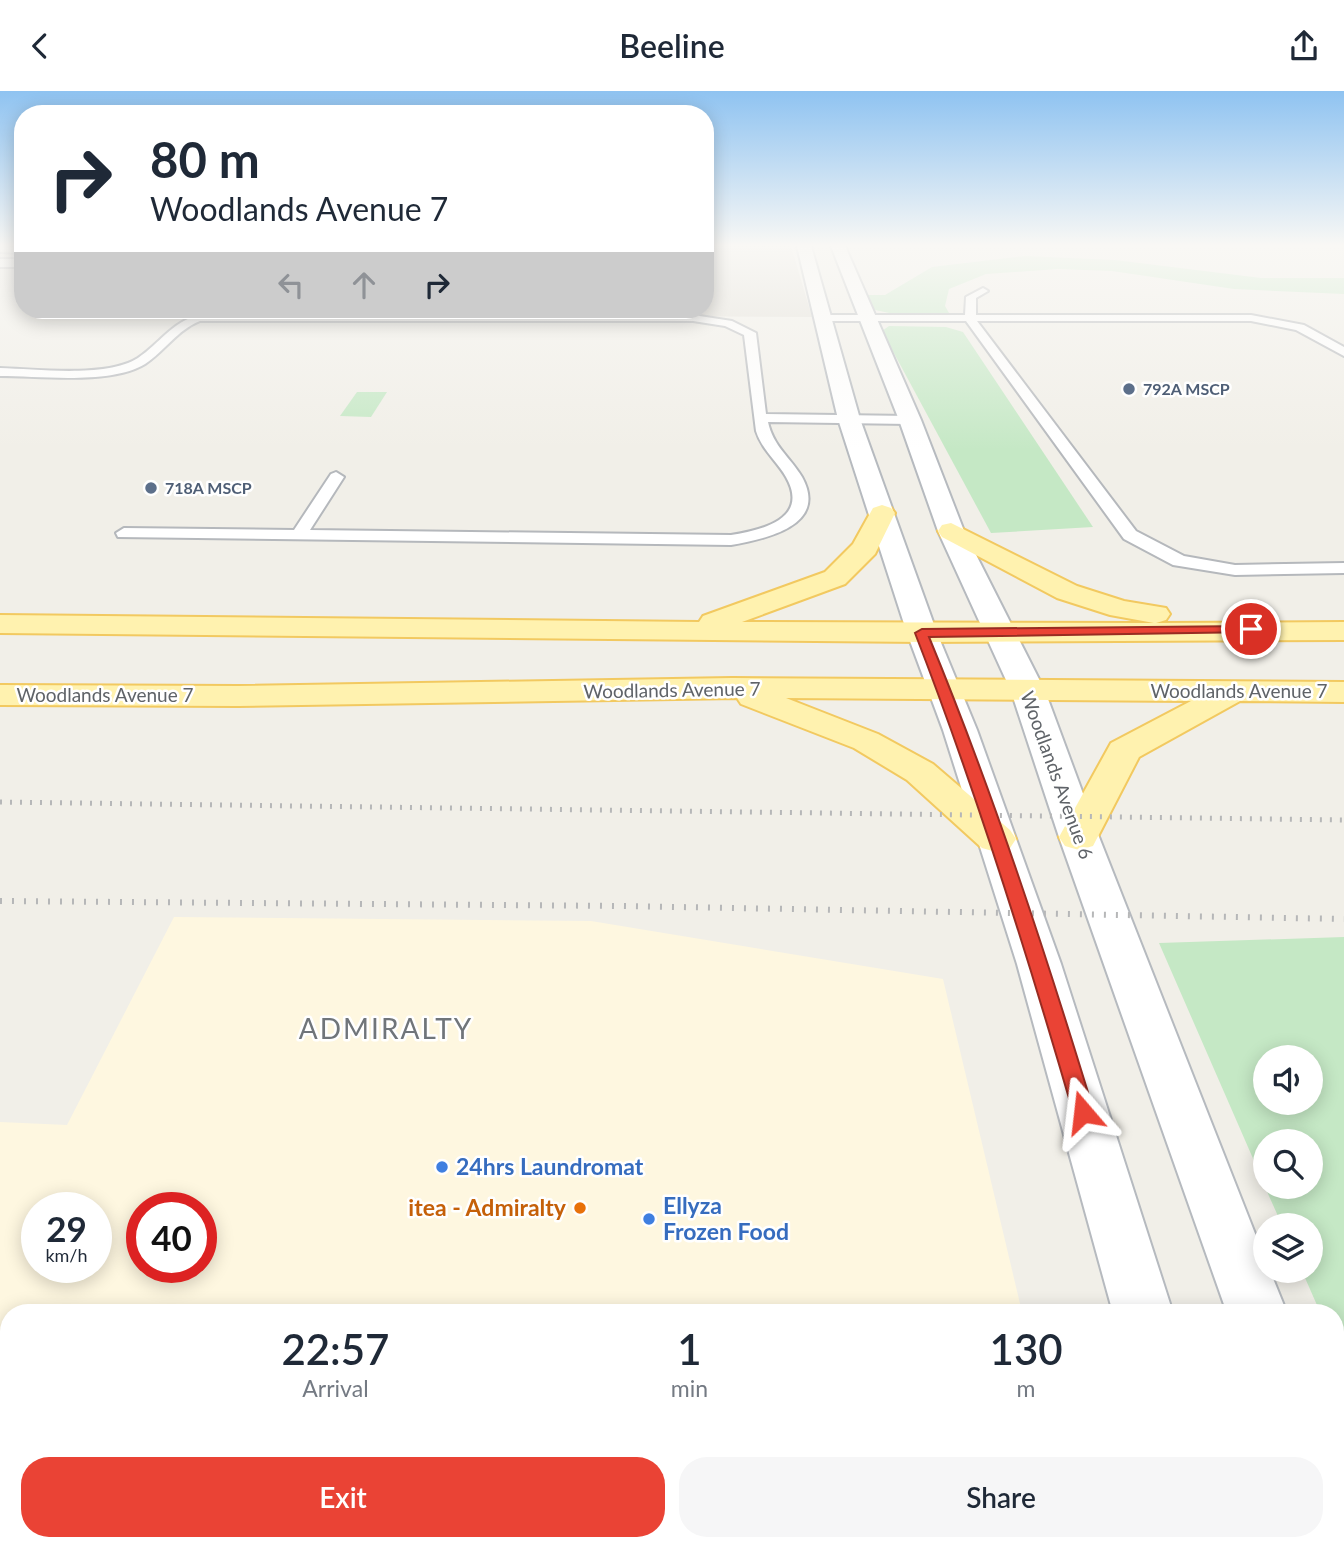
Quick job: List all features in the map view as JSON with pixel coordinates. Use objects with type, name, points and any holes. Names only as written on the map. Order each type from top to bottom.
[{"type":"main road","points":[[693,630],[835,578],[865,548],[882,513]]},
{"type":"main road","points":[[951,531],[1067,592],[1120,608],[1251,629]]},
{"type":"main road","points":[[0,624],[922,633],[1251,629],[1344,631]]},
{"type":"main road","points":[[732,688],[866,741],[920,772],[996,839]]},
{"type":"main road","name":"Woodlands Avenue 7","points":[[0,695],[238,696],[732,688],[1344,692]]},
{"type":"main road","points":[[1079,837],[1124,751],[1235,690]]},
{"type":"street","points":[[822,314],[849,419],[922,633],[946,690],[1039,964],[1140,1304]]},
{"type":"street","name":"Woodlands Avenue 6","points":[[868,314],[911,420],[951,531],[1028,691],[1079,837],[1254,1304]]},
{"type":"lane","points":[[970,314],[970,319],[1130,535],[1179,561],[1236,570],[1344,568]]},
{"type":"lane","points":[[823,318],[1251,319],[1283,322],[1311,330],[1341,356]]},
{"type":"lane","points":[[0,372],[102,370],[135,365],[182,323],[196,319]]},
{"type":"lane","points":[[141,515],[124,533],[731,540],[782,527],[796,515],[800,503],[796,481],[765,439],[750,333],[728,323],[705,319]]},
{"type":"lane","points":[[762,418],[911,420]]},
{"type":"lane","points":[[300,533],[336,477]]},
{"type":"lane","points":[[159,533],[174,516]]},
{"type":"shaded area","points":[[714,314],[811,314],[812,317],[714,316]]},
{"type":"shaded area","points":[[174,917],[591,921],[943,979],[1020,1304],[0,1304],[0,1122],[67,1125]]},
{"type":"green space","points":[[889,326],[946,327],[963,332],[1093,527],[991,533],[882,331]]},
{"type":"green space","points":[[357,392],[387,392],[371,417],[340,416]]},
{"type":"green space","points":[[1344,937],[1344,1304],[1316,1304],[1307,1283],[1323,1283],[1323,1213],[1277,1213],[1270,1199],[1323,1199],[1323,1129],[1253,1129],[1253,1158],[1159,943]]},
{"type":"railway","points":[[0,802],[1344,820]]},
{"type":"railway","points":[[0,901],[623,906],[1344,919]]},
{"type":"place","name":"792A MSCP","points":[[1129,389]]},
{"type":"place","name":"718A MSCP","points":[[151,488]]},
{"type":"place","name":"24hrs Laundromat","points":[[442,1167]]},
{"type":"place","name":"itea - Admiralty","points":[[580,1208]]},
{"type":"place","name":"Ellyza Frozen Food","points":[[649,1219]]},
{"type":"district","name":"ADMIRALTY","points":[[386,1029]]},
{"type":"route","points":[[1083,1112],[1039,964],[946,690],[922,633],[1251,629]]}]
